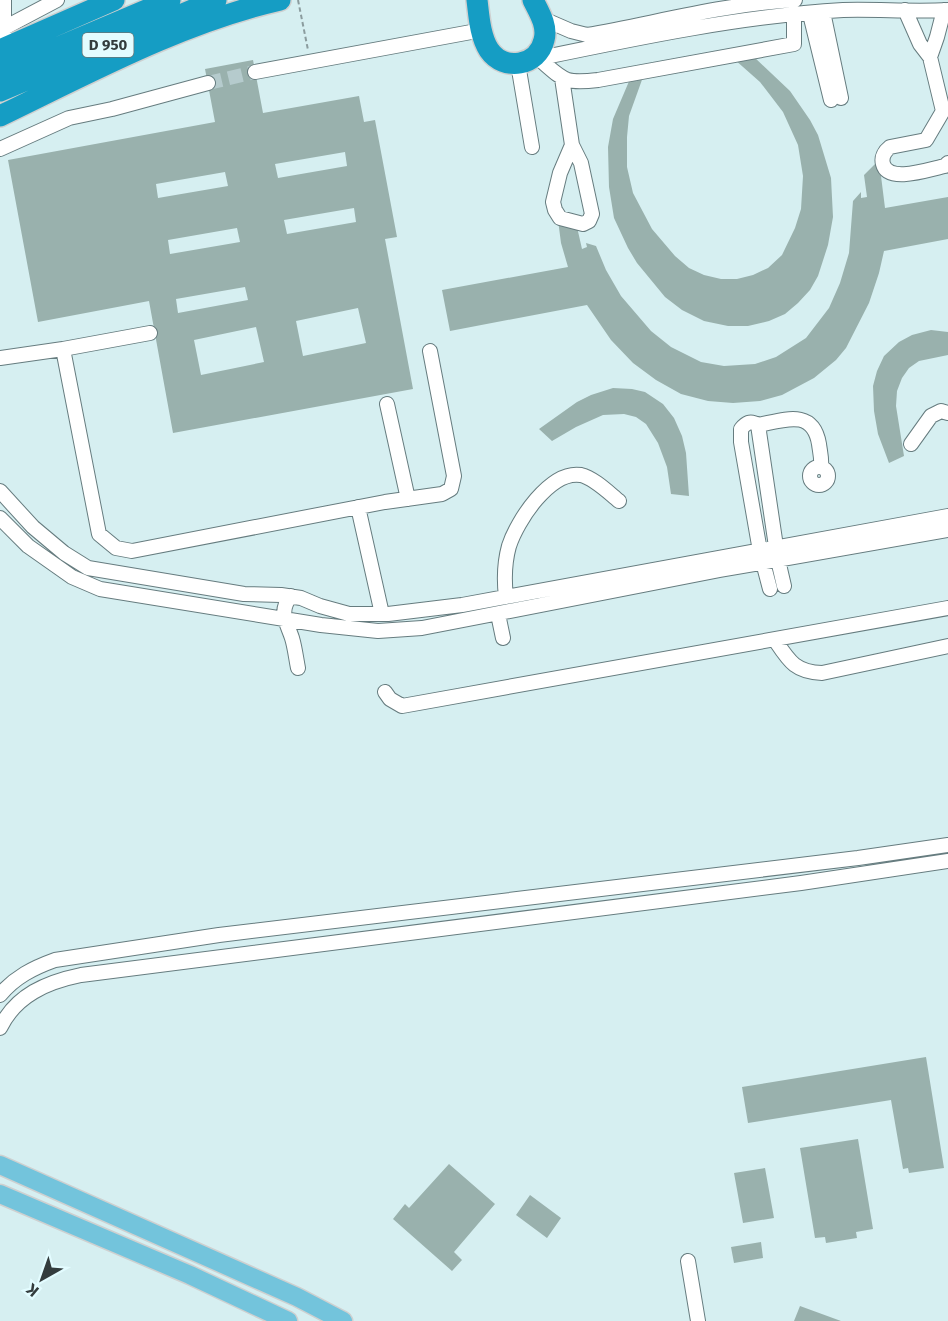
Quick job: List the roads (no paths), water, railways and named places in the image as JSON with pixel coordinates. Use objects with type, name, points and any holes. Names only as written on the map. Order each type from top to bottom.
[{"type":"highway","points":[[4,42],[114,0]]},
{"type":"highway","name":"D 950","points":[[0,72],[170,0]]},
{"type":"highway","name":"D 950","points":[[0,91],[216,0]]},
{"type":"highway","points":[[0,116],[164,37],[250,7],[280,0]]},
{"type":"highway","points":[[475,11],[483,38],[490,51],[502,61],[529,61],[540,50],[545,39],[544,23],[537,9]]},
{"type":"main road","points":[[0,1165],[297,1297],[343,1321]]},
{"type":"main road","points":[[0,1194],[190,1275],[288,1321]]},
{"type":"street","points":[[4,0],[4,42]]},
{"type":"street","points":[[4,42],[57,0]]},
{"type":"street","points":[[537,9],[571,31],[587,35],[720,8],[795,0]]},
{"type":"street","points":[[529,61],[692,29],[794,15],[843,10],[946,10],[930,57]]},
{"type":"street","points":[[905,10],[920,44],[930,57],[946,113],[926,140],[890,147],[884,153],[882,162],[886,170],[897,175],[948,164]]},
{"type":"street","points":[[255,72],[475,11]]},
{"type":"street","points":[[817,13],[836,99]]},
{"type":"street","points":[[529,61],[571,82],[598,80],[794,44],[794,15]]},
{"type":"street","points":[[529,61],[532,147]]},
{"type":"street","points":[[561,78],[572,145],[581,163],[592,214],[589,221],[583,224],[564,220],[553,206],[555,189],[572,145]]},
{"type":"street","points":[[0,149],[69,118],[208,83]]},
{"type":"street","points":[[0,358],[150,333]]},
{"type":"street","points":[[63,349],[99,534],[116,548],[132,551],[358,507],[442,494],[451,489],[454,476],[430,351]]},
{"type":"street","points":[[387,404],[408,499]]},
{"type":"street","points":[[911,444],[931,416],[941,411],[948,413]]},
{"type":"street","points":[[784,586],[769,555],[741,442],[741,429],[746,423],[758,424],[795,418],[808,423],[818,437],[822,459],[820,467]]},
{"type":"street","points":[[758,424],[770,589]]},
{"type":"street","points":[[506,597],[504,574],[510,545],[525,515],[551,483],[563,477],[581,475],[620,501]]},
{"type":"street","points":[[0,490],[33,527],[64,553],[88,567],[244,594],[291,596],[349,614],[382,614],[462,605],[769,555],[948,530]]},
{"type":"street","points":[[358,507],[382,614]]},
{"type":"street","points":[[0,518],[28,546],[72,577],[100,590],[284,620],[378,631],[422,628],[498,614],[948,516]]},
{"type":"street","points":[[291,596],[285,603],[284,620],[293,640],[298,668]]},
{"type":"street","points":[[293,640],[304,622],[309,601]]},
{"type":"street","points":[[385,692],[390,699],[402,706],[948,608]]},
{"type":"street","points":[[498,614],[503,638]]},
{"type":"street","points":[[775,640],[788,659],[798,668],[808,672],[822,673],[948,646]]},
{"type":"street","points":[[0,995],[17,978],[33,968],[55,960],[219,935],[858,858],[948,845]]},
{"type":"street","points":[[0,1028],[6,1015],[25,996],[56,980],[81,975],[742,891],[948,861]]},
{"type":"street","points":[[688,1261],[698,1321]]},
{"type":"tunnel","points":[[208,83],[255,72]]}]
